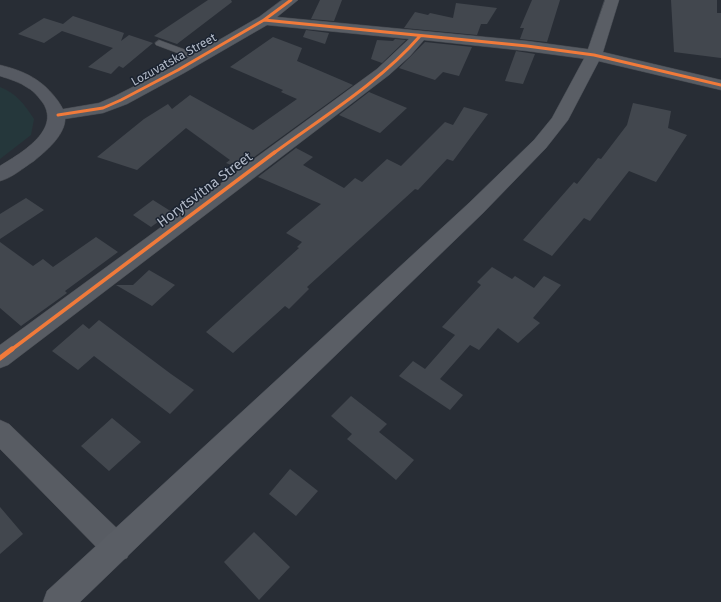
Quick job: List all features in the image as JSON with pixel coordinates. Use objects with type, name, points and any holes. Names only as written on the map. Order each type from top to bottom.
[{"type":"main road","points":[[58,602],[117,548],[521,164],[559,120],[594,55],[612,0]]},
{"type":"main road","points":[[0,70],[35,84],[52,102],[58,115],[56,127],[46,140],[0,175]]},
{"type":"street","name":"Lozuvatska Street","points":[[58,115],[103,108],[121,100],[199,58],[264,20],[291,0]]},
{"type":"street","points":[[264,20],[527,46],[594,55],[721,85]]},
{"type":"street","name":"Horytsvitna Street","points":[[0,358],[383,72],[405,53],[420,36]]},
{"type":"street","points":[[0,432],[117,548]]},
{"type":"lane","points":[[159,43],[199,58]]},
{"type":"shaded area","points":[[0,87],[11,92],[34,119],[31,135],[0,159]]},
{"type":"building","points":[[208,0],[231,0],[232,2],[177,44],[154,36]]},
{"type":"building","points":[[320,0],[342,0],[334,21],[311,19]]},
{"type":"building","points":[[532,0],[560,0],[547,42],[520,39],[524,28],[520,28]]},
{"type":"building","points":[[671,0],[717,0],[717,13],[721,13],[721,58],[674,52]]},
{"type":"building","points":[[456,3],[497,8],[487,24],[481,24],[477,35],[404,28],[415,12],[428,15],[430,13],[453,18]]},
{"type":"building","points":[[73,16],[124,33],[121,41],[129,35],[153,43],[123,68],[119,66],[111,74],[88,67],[113,48],[62,31],[44,43],[18,34],[44,18],[63,24]]},
{"type":"building","points":[[306,30],[329,33],[325,44],[303,37]]},
{"type":"building","points":[[273,37],[302,48],[297,61],[353,85],[239,168],[226,163],[230,160],[186,128],[137,170],[97,157],[144,119],[168,104],[172,109],[190,95],[253,130],[297,99],[281,92],[283,90],[230,67]]},
{"type":"building","points":[[395,39],[406,40],[382,63],[371,59],[377,40],[393,41]]},
{"type":"building","points":[[425,42],[472,47],[459,76],[443,72],[435,80],[399,68]]},
{"type":"building","points":[[516,51],[535,54],[523,84],[505,81]]},
{"type":"building","points":[[369,92],[407,108],[380,133],[339,115]]},
{"type":"building","points":[[633,103],[671,111],[668,128],[687,135],[656,182],[629,171],[590,221],[584,218],[552,256],[523,240],[574,182],[577,184],[598,158],[601,159],[627,125]]},
{"type":"building","points":[[464,107],[488,114],[453,161],[447,159],[418,190],[415,189],[307,287],[309,289],[289,309],[285,306],[233,353],[206,332],[299,248],[297,247],[302,242],[286,233],[321,204],[258,177],[296,148],[313,157],[303,165],[344,188],[355,178],[362,182],[387,159],[401,166],[445,122],[453,125]]},
{"type":"building","points":[[26,198],[44,210],[0,239],[0,214]]},
{"type":"building","points":[[153,200],[172,212],[151,227],[133,215]]},
{"type":"building","points":[[96,237],[118,252],[65,291],[67,293],[21,326],[0,308],[0,242],[33,266],[43,259],[53,267]]},
{"type":"building","points":[[492,267],[512,279],[515,276],[534,288],[544,276],[561,285],[533,318],[540,323],[518,343],[498,328],[479,350],[470,345],[440,379],[463,395],[450,410],[399,376],[413,361],[425,369],[455,335],[442,327],[481,285],[477,282]]},
{"type":"building","points":[[149,270],[175,285],[152,306],[116,285],[133,285]]},
{"type":"building","points":[[99,320],[194,390],[170,414],[94,356],[78,370],[52,351],[83,324],[89,329]]},
{"type":"building","points":[[351,396],[387,424],[379,432],[414,460],[396,480],[347,439],[352,434],[331,416]]},
{"type":"building","points":[[112,418],[141,442],[109,471],[81,446]]},
{"type":"building","points":[[290,469],[318,491],[296,516],[269,494]]},
{"type":"building","points":[[0,507],[23,534],[0,554]]},
{"type":"building","points":[[254,532],[290,567],[259,600],[224,562]]},
{"type":"cycle path","points":[[58,115],[103,108],[121,100],[178,70],[264,20],[291,0]]},
{"type":"cycle path","points":[[264,20],[527,46],[594,55],[721,85]]},
{"type":"cycle path","points":[[0,358],[383,72],[405,53],[420,36]]}]
